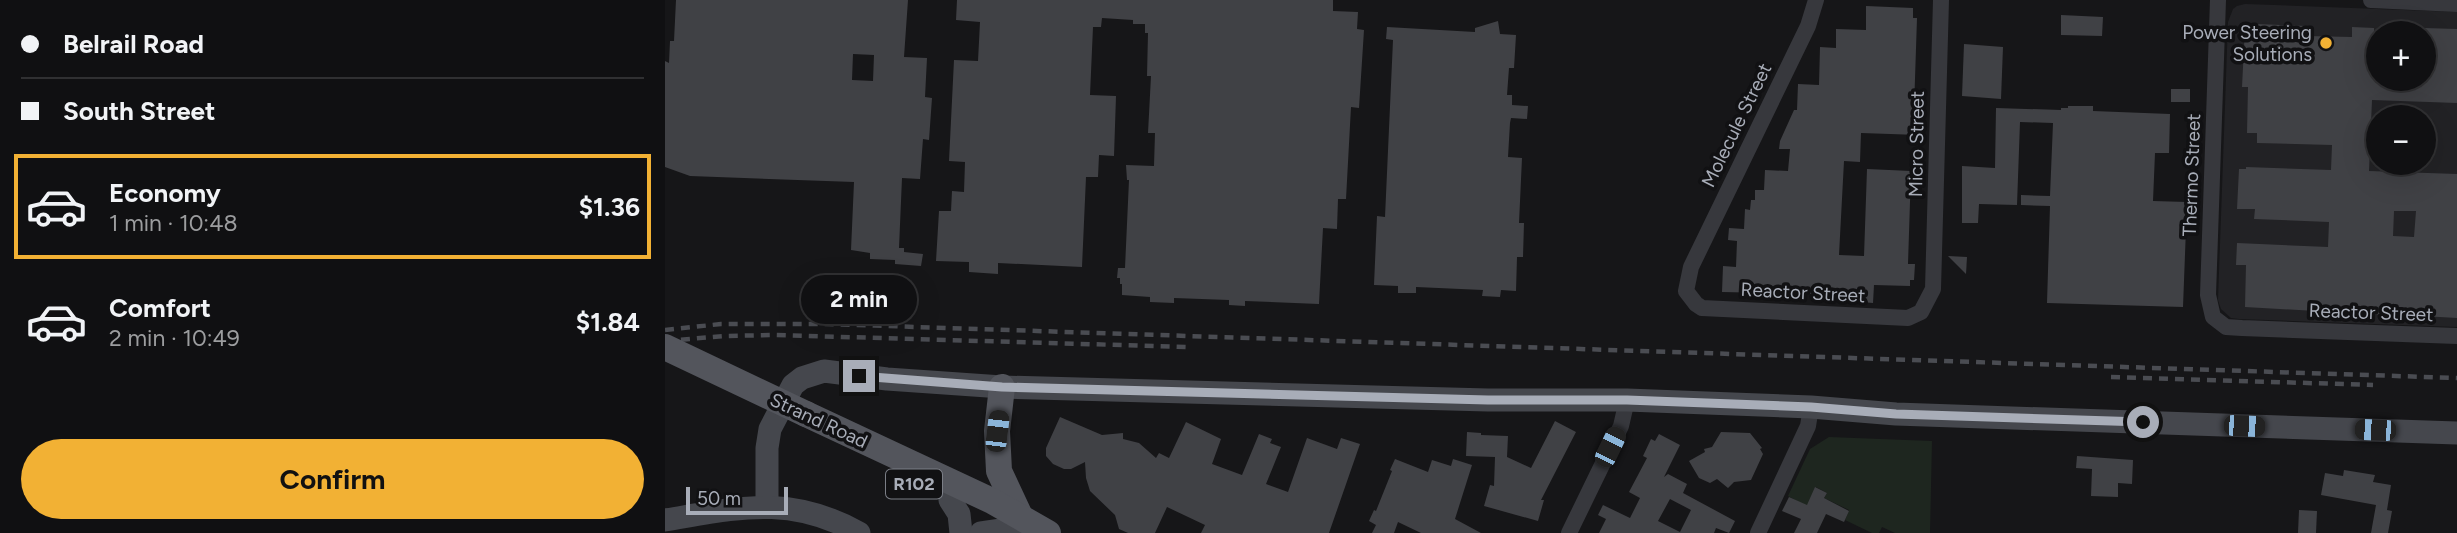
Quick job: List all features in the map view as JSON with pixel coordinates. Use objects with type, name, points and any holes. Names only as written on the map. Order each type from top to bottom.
[{"type":"main road","name":"Strand Road","points":[[665,347],[802,423]]},
{"type":"main road","name":"Strand Road","points":[[665,367],[802,423],[1022,526],[1048,533]]},
{"type":"main road","points":[[1002,387],[997,431],[999,471],[1022,526]]},
{"type":"main road","points":[[948,490],[972,477],[983,467],[997,431]]},
{"type":"street","name":"Molecule Street","points":[[1691,267],[1808,26],[1817,0]]},
{"type":"street","name":"Micro Street","points":[[1933,289],[1941,0]]},
{"type":"street","name":"Thermo Street","points":[[2218,0],[2208,295],[2213,317],[2226,327],[2242,328]]},
{"type":"street","points":[[2371,0],[2457,4]]},
{"type":"street","name":"Reactor Street","points":[[1691,267],[1686,285],[1689,296],[1696,304],[1712,309],[1908,318],[1921,312],[1933,289]]},
{"type":"street","name":"Reactor Street","points":[[2242,328],[2457,336]]},
{"type":"street","points":[[767,506],[767,448],[770,429],[788,393],[802,378],[824,371],[887,379],[1002,387],[1488,400],[1627,400],[1811,407],[1896,414],[2457,433]]},
{"type":"street","points":[[1569,533],[1621,426],[1627,400]]},
{"type":"street","points":[[1758,533],[1808,426],[1811,407]]},
{"type":"street","points":[[948,490],[959,514],[961,533]]},
{"type":"street","points":[[665,520],[767,506],[795,509],[821,516],[859,533]]},
{"type":"street","points":[[982,533],[1022,526]]},
{"type":"shaded area","points":[[2245,4],[2457,12],[2457,327],[2239,319],[2231,318],[2221,309],[2218,300],[2228,22],[2233,9]]},
{"type":"shaded area","points":[[1829,437],[1932,441],[1930,533],[1895,533],[1882,527],[1879,533],[1872,533],[1845,520],[1849,510],[1824,498],[1827,493],[1816,487],[1809,508],[1788,496],[1810,449]]},
{"type":"building","points":[[676,0],[908,0],[904,57],[927,58],[925,97],[932,98],[929,140],[923,139],[920,179],[902,178],[899,248],[904,248],[904,252],[923,254],[921,266],[895,264],[895,260],[870,259],[870,253],[851,250],[854,182],[690,176],[665,167],[665,61],[669,63],[670,41],[674,41]],"holes":[[[853,54],[874,55],[873,81],[852,80]]]},
{"type":"building","points":[[957,0],[1333,0],[1333,11],[1358,12],[1357,29],[1364,30],[1359,108],[1351,107],[1346,199],[1338,199],[1337,229],[1323,228],[1319,304],[1245,301],[1245,306],[1229,305],[1229,300],[1174,298],[1174,303],[1150,302],[1150,297],[1122,295],[1122,284],[1120,278],[1117,278],[1118,268],[1125,268],[1129,180],[1126,165],[1154,166],[1155,133],[1148,133],[1151,76],[1147,76],[1148,33],[1145,33],[1145,24],[1133,24],[1133,20],[1102,18],[1101,27],[1093,27],[1090,95],[1116,96],[1114,156],[1099,155],[1098,177],[1086,177],[1082,267],[998,263],[998,274],[969,272],[969,262],[936,261],[939,211],[951,211],[952,191],[964,192],[965,162],[949,161],[954,60],[978,61],[980,22],[956,20]]},
{"type":"building","points":[[1866,6],[1913,8],[1913,18],[1917,18],[1914,109],[1919,109],[1919,135],[1861,133],[1860,162],[1844,161],[1839,255],[1864,256],[1867,169],[1911,171],[1908,264],[1915,264],[1914,280],[1910,280],[1910,286],[1874,285],[1873,303],[1862,302],[1862,295],[1722,292],[1723,266],[1736,267],[1737,241],[1728,240],[1729,228],[1744,229],[1745,209],[1750,210],[1751,200],[1755,200],[1755,190],[1764,190],[1765,170],[1788,171],[1790,149],[1779,149],[1794,110],[1797,110],[1798,84],[1819,85],[1820,47],[1836,48],[1836,29],[1866,30]]},
{"type":"building","points":[[2061,15],[2103,17],[2102,36],[2061,35]]},
{"type":"building","points":[[1498,21],[1500,34],[1516,35],[1514,68],[1509,68],[1507,95],[1512,95],[1512,105],[1528,106],[1527,119],[1511,118],[1510,123],[1508,157],[1522,158],[1519,223],[1524,223],[1523,257],[1517,257],[1516,291],[1501,290],[1500,297],[1482,296],[1483,290],[1416,287],[1416,293],[1398,293],[1398,286],[1374,285],[1377,216],[1385,217],[1393,40],[1386,39],[1387,27],[1475,32],[1475,28]]},
{"type":"building","points":[[2255,24],[2306,26],[2306,36],[2352,37],[2352,27],[2366,28],[2366,91],[2436,91],[2436,28],[2457,29],[2457,103],[2372,100],[2372,105],[2366,105],[2366,175],[2457,174],[2457,318],[2405,315],[2406,311],[2384,310],[2384,315],[2245,307],[2246,265],[2236,265],[2237,243],[2328,247],[2329,222],[2254,219],[2255,209],[2237,209],[2239,169],[2331,170],[2332,145],[2257,143],[2257,133],[2247,133],[2248,87],[2242,87],[2245,27],[2255,27]],"holes":[[[2394,211],[2416,211],[2414,237],[2393,236]]]},
{"type":"building","points":[[1964,44],[2003,47],[2001,99],[1962,96]]},
{"type":"building","points":[[2171,89],[2190,89],[2190,102],[2171,102]]},
{"type":"building","points":[[2068,106],[2093,106],[2093,111],[2170,114],[2169,153],[2155,153],[2153,201],[2187,202],[2183,307],[2047,303],[2050,206],[2021,205],[2021,195],[2050,196],[2053,123],[2020,122],[2017,205],[1979,204],[1978,223],[1962,223],[1962,166],[1995,168],[1996,108],[2061,110]]},
{"type":"building","points":[[1948,256],[1967,257],[1966,274]]},
{"type":"building","points":[[1060,417],[1102,435],[1123,433],[1123,439],[1139,443],[1156,458],[1159,453],[1169,458],[1186,422],[1221,439],[1212,464],[1242,475],[1259,434],[1272,439],[1270,443],[1281,447],[1266,484],[1288,492],[1307,438],[1337,449],[1341,438],[1360,444],[1329,533],[1201,533],[1205,525],[1167,507],[1155,533],[1128,533],[1119,529],[1115,515],[1090,491],[1085,462],[1071,469],[1064,469],[1053,464],[1046,456],[1046,448]]},
{"type":"building","points":[[1555,421],[1576,432],[1541,500],[1544,500],[1538,521],[1484,506],[1490,485],[1494,486],[1495,457],[1466,456],[1467,432],[1508,436],[1507,457],[1531,468]]},
{"type":"building","points":[[1721,432],[1750,433],[1762,448],[1760,449],[1763,454],[1751,480],[1734,482],[1728,488],[1717,479],[1710,483],[1699,478],[1689,461],[1705,452],[1704,449],[1712,447]]},
{"type":"building","points":[[1659,434],[1680,445],[1664,477],[1668,474],[1687,484],[1683,493],[1735,521],[1729,533],[1716,528],[1714,533],[1599,533],[1606,519],[1598,515],[1603,505],[1630,518],[1640,498],[1629,492],[1647,458],[1643,456],[1651,439],[1655,441]],"holes":[[[1670,499],[1691,510],[1680,532],[1658,521]]]},
{"type":"building","points":[[2077,456],[2133,460],[2132,484],[2118,483],[2118,497],[2091,496],[2092,469],[2076,468]]},
{"type":"building","points":[[1395,459],[1428,472],[1432,460],[1451,466],[1453,459],[1472,465],[1455,519],[1481,533],[1421,533],[1398,522],[1394,533],[1372,533],[1376,525],[1369,521],[1374,510],[1376,511]]},
{"type":"building","points":[[2344,470],[2375,475],[2373,482],[2391,485],[2387,510],[2392,511],[2388,533],[2371,533],[2376,505],[2321,495],[2325,473],[2343,476]]},
{"type":"building","points":[[1815,487],[1827,493],[1824,498],[1849,511],[1844,522],[1826,514],[1817,533],[1794,533],[1801,519],[1782,511],[1789,497],[1807,505]]},
{"type":"building","points":[[2299,510],[2317,511],[2316,533],[2298,533]]},
{"type":"railway","points":[[665,330],[721,324],[826,324],[2457,378]]},
{"type":"railway","points":[[665,341],[776,335],[1187,347]]},
{"type":"railway","points":[[2111,377],[2373,385]]},
{"type":"place","name":"Power Steering Solutions","points":[[2326,43]]},
{"type":"route","points":[[859,376],[1002,387],[1488,400],[1627,400],[1811,407],[1896,414],[2143,422]]}]
